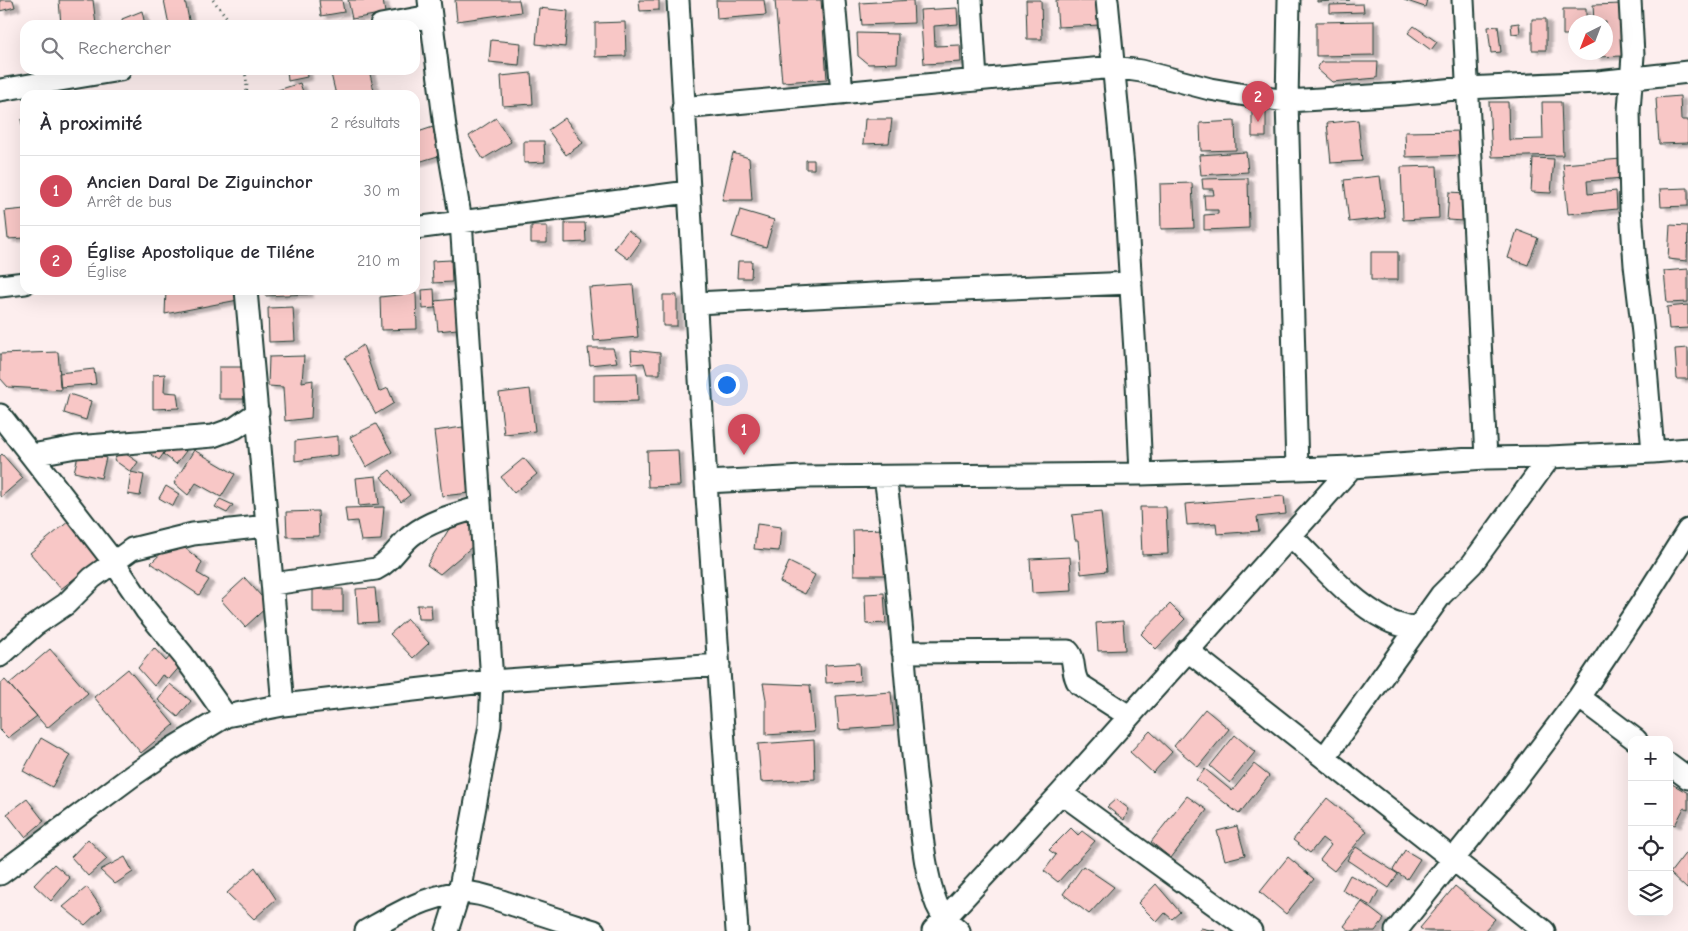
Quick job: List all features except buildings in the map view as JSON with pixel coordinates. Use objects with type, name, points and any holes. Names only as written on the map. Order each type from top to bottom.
[{"type":"street","points":[[678,0],[706,482],[737,931]]},
{"type":"street","points":[[834,0],[842,93]]},
{"type":"street","points":[[971,0],[976,80]]},
{"type":"street","points":[[1107,0],[1120,129],[1131,283],[1141,474]]},
{"type":"street","points":[[1289,0],[1287,101],[1297,469]]},
{"type":"street","points":[[1463,0],[1486,458]]},
{"type":"street","points":[[1630,0],[1633,55],[1629,111],[1631,208],[1653,452]]},
{"type":"street","points":[[395,20],[430,8],[461,221],[492,681],[490,725],[459,892],[447,931]]},
{"type":"street","points":[[683,108],[1114,68],[1142,70],[1210,89],[1287,101],[1466,88],[1631,79],[1688,72]]},
{"type":"street","points":[[0,90],[90,75]]},
{"type":"street","points":[[420,227],[688,192]]},
{"type":"street","points":[[696,303],[1131,283]]},
{"type":"street","points":[[0,286],[20,284]]},
{"type":"street","points":[[246,295],[283,705]]},
{"type":"street","points":[[32,455],[76,447],[213,436],[234,428],[258,412]]},
{"type":"street","points":[[0,415],[113,562],[146,610],[183,655],[226,716]]},
{"type":"street","points":[[706,482],[803,477],[1141,474],[1297,469],[1486,458],[1653,452],[1688,448]]},
{"type":"street","points":[[1325,758],[1441,595],[1472,564],[1550,457]]},
{"type":"street","points":[[885,477],[893,534],[907,706],[928,873],[935,900],[946,927],[1187,650],[1352,467]]},
{"type":"street","points":[[272,584],[376,569],[384,564],[398,548],[420,529],[438,520],[480,507]]},
{"type":"street","points":[[0,656],[36,625],[66,604],[92,578],[132,549],[193,534],[267,526]]},
{"type":"street","points":[[1396,931],[1579,697],[1688,530]]},
{"type":"street","points":[[1291,536],[1337,581],[1375,612],[1388,621],[1417,629]]},
{"type":"street","points":[[903,652],[1068,650],[1071,654],[1074,676],[1079,684],[1129,716]]},
{"type":"street","points":[[1187,650],[1544,931]]},
{"type":"street","points":[[0,874],[132,776],[173,748],[226,716],[283,705],[492,681],[719,665]]},
{"type":"street","points":[[1579,697],[1631,736]]},
{"type":"street","points":[[1673,767],[1688,778]]},
{"type":"street","points":[[1061,793],[1251,931]]},
{"type":"street","points":[[366,931],[416,904],[459,892],[493,898],[594,931]]},
{"type":"path","points":[[213,0],[229,20]]},
{"type":"path","points":[[246,75],[247,90]]},
{"type":"place","name":"Église Apostolique de Tiléne","points":[[1258,122]]},
{"type":"place","name":"Ancien Daral De Ziguinchor","points":[[744,455]]}]
